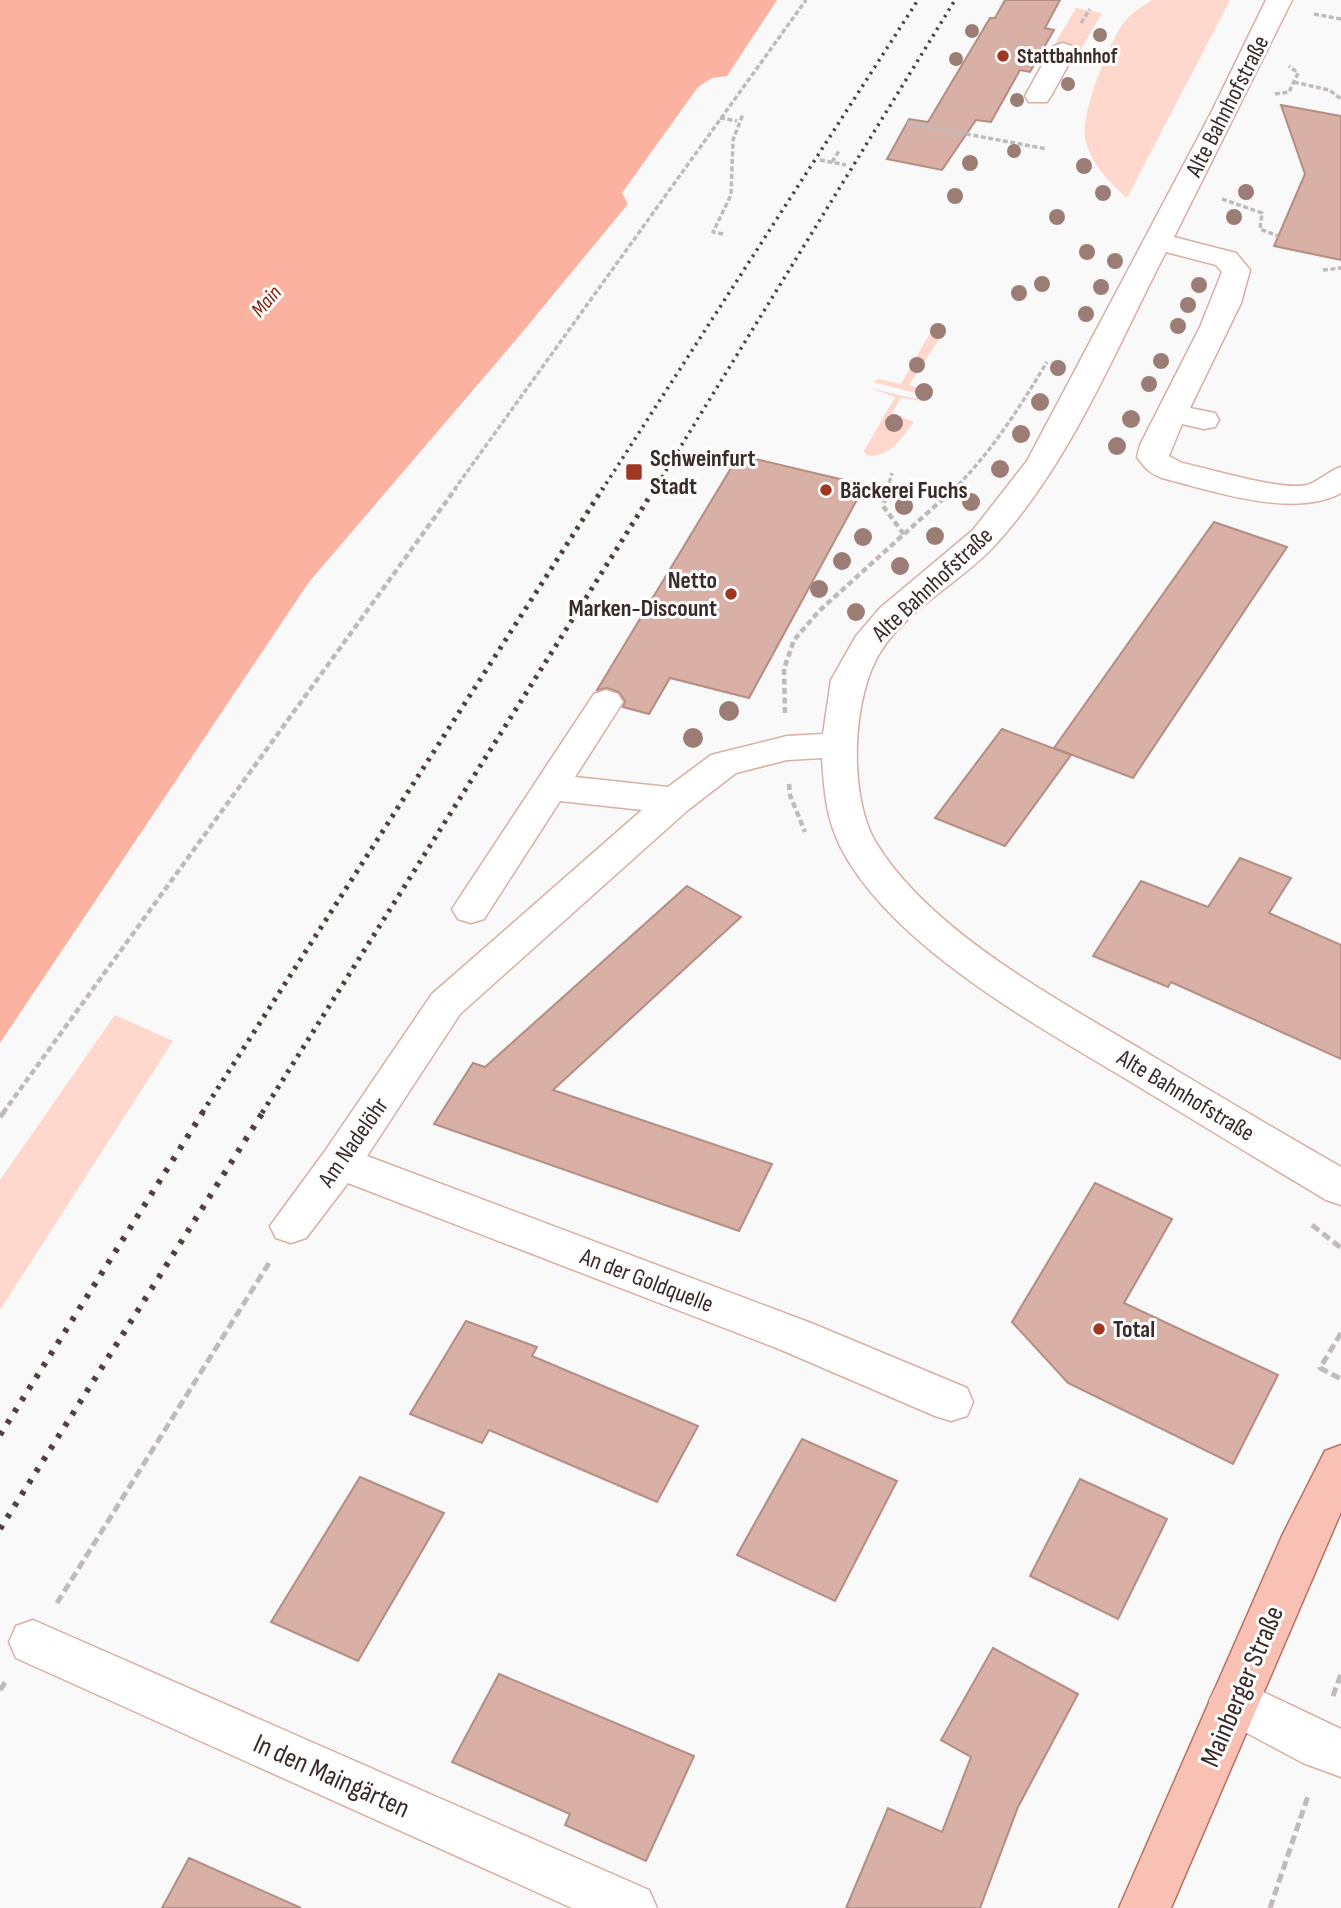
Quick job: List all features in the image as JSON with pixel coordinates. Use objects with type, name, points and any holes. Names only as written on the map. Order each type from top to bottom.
[{"type":"main road","name":"Mainberger Straße","points":[[1145,1908],[1305,1536],[1341,1465]]},
{"type":"street","name":"Alte Bahnhofstraße","points":[[1279,0],[1041,464],[985,537],[892,616],[868,644],[848,680],[839,745],[844,811],[859,846],[892,890],[957,953],[1065,1023],[1341,1188]]},
{"type":"street","points":[[1038,96],[1063,51]]},
{"type":"street","points":[[1157,241],[1226,260],[1234,266],[1234,283],[1153,457],[1160,466],[1288,496],[1306,496],[1328,488],[1341,477]]},
{"type":"street","points":[[1234,283],[1264,291]]},
{"type":"street","points":[[1172,413],[1204,420]]},
{"type":"street","points":[[471,909],[606,702]]},
{"type":"street","name":"Am Nadelöhr","points":[[291,1226],[340,1163],[446,1004],[675,801],[724,764],[787,748],[839,745]]},
{"type":"street","points":[[551,787],[675,801]]},
{"type":"street","name":"An der Goldquelle","points":[[340,1163],[795,1336],[951,1402]]},
{"type":"street","name":"In den Maingärten","points":[[33,1642],[631,1908]]},
{"type":"street","points":[[1234,1701],[1321,1746],[1341,1753]]},
{"type":"path","points":[[0,1116],[169,890],[547,356],[806,0]]},
{"type":"path","points":[[1318,15],[1341,19]]},
{"type":"path","points":[[1270,94],[1289,92],[1294,82],[1298,73],[1285,63]]},
{"type":"path","points":[[1294,82],[1329,90],[1341,99]]},
{"type":"path","points":[[723,234],[713,232],[731,195],[733,140],[737,121],[743,114]]},
{"type":"path","points":[[720,118],[737,121]]},
{"type":"path","points":[[907,123],[1047,149]]},
{"type":"path","points":[[832,162],[839,151]]},
{"type":"path","points":[[820,160],[846,165]]},
{"type":"path","points":[[1220,199],[1256,209],[1262,213],[1260,229],[1278,236]]},
{"type":"path","points":[[1323,270],[1341,268]]},
{"type":"path","points":[[787,748],[783,669],[794,640],[819,611],[905,536],[997,443],[1053,351]]},
{"type":"path","points":[[892,473],[883,506],[905,536]]},
{"type":"path","points":[[0,1690],[33,1642],[291,1226]]},
{"type":"path","points":[[1338,1233],[1334,1240],[1341,1248]]},
{"type":"path","points":[[1341,1333],[1320,1368],[1341,1379]]},
{"type":"shaded area","points":[[1152,0],[1230,0],[1127,198],[1095,163],[1087,146],[1085,126],[1098,76],[1113,42],[1126,20]]},
{"type":"shaded area","points":[[1076,8],[1102,13],[1079,52],[1053,47]]},
{"type":"shaded area","points":[[944,324],[946,329],[909,385],[930,391],[932,397],[873,382],[879,379],[901,384],[934,326]]},
{"type":"shaded area","points":[[870,388],[929,402],[901,398],[892,413],[914,422],[894,446],[874,456],[866,455],[864,451],[895,397]]},
{"type":"shaded area","points":[[115,1015],[173,1041],[0,1310],[0,1180]]},
{"type":"water","name":"Main","points":[[0,0],[777,0],[727,76],[712,78],[698,87],[622,193],[628,204],[309,582],[0,1043]]},
{"type":"building","name":"Stattbahnhof","points":[[1005,0],[1060,0],[1045,28],[1054,30],[1030,72],[1020,70],[991,122],[976,120],[942,170],[887,159],[909,119],[928,122],[990,18],[995,18]]},
{"type":"building","points":[[1281,105],[1341,116],[1341,260],[1274,246],[1305,174]]},
{"type":"building","name":"Netto Marken-Discount","points":[[739,455],[865,485],[749,698],[670,678],[649,714],[623,707],[625,701],[619,692],[607,688],[597,690]]},
{"type":"building","points":[[1214,522],[1287,547],[1133,778],[1054,748]]},
{"type":"building","points":[[1002,729],[1071,755],[1005,846],[935,818]]},
{"type":"building","points":[[1240,858],[1291,878],[1269,913],[1341,945],[1341,1059],[1171,982],[1168,987],[1093,956],[1141,881],[1208,907]]},
{"type":"building","points":[[687,886],[741,917],[553,1090],[772,1164],[739,1231],[434,1124],[473,1063],[485,1067]]},
{"type":"building","name":"Total","points":[[1095,1183],[1172,1219],[1124,1303],[1278,1375],[1233,1464],[1068,1383],[1012,1322]]},
{"type":"building","points":[[466,1321],[537,1347],[532,1356],[698,1426],[657,1502],[489,1430],[482,1443],[410,1414]]},
{"type":"building","points":[[802,1439],[897,1481],[835,1601],[737,1555]]},
{"type":"building","points":[[360,1477],[444,1513],[358,1661],[271,1622]]},
{"type":"building","points":[[1080,1479],[1167,1519],[1118,1619],[1030,1576]]},
{"type":"building","points":[[993,1648],[1078,1694],[1018,1807],[980,1908],[846,1908],[888,1808],[942,1832],[971,1757],[941,1740]]},
{"type":"building","points":[[499,1674],[694,1756],[646,1861],[565,1825],[570,1814],[452,1762]]},
{"type":"building","points":[[189,1858],[301,1908],[162,1908]]},
{"type":"railway","points":[[602,490],[918,0]]},
{"type":"railway","points":[[654,490],[955,0]]},
{"type":"railway","points":[[202,1113],[603,488]]},
{"type":"railway","points":[[262,1113],[655,488]]},
{"type":"railway","points":[[0,1435],[203,1112]]},
{"type":"railway","points":[[0,1529],[263,1112]]},
{"type":"place","name":"Stattbahnhof","points":[[1003,56]]},
{"type":"place","name":"Schweinfurt Stadt","points":[[634,472]]},
{"type":"place","name":"Bäckerei Fuchs","points":[[826,490]]},
{"type":"place","name":"Netto Marken-Discount","points":[[731,594]]},
{"type":"place","name":"Total","points":[[1099,1329]]}]
